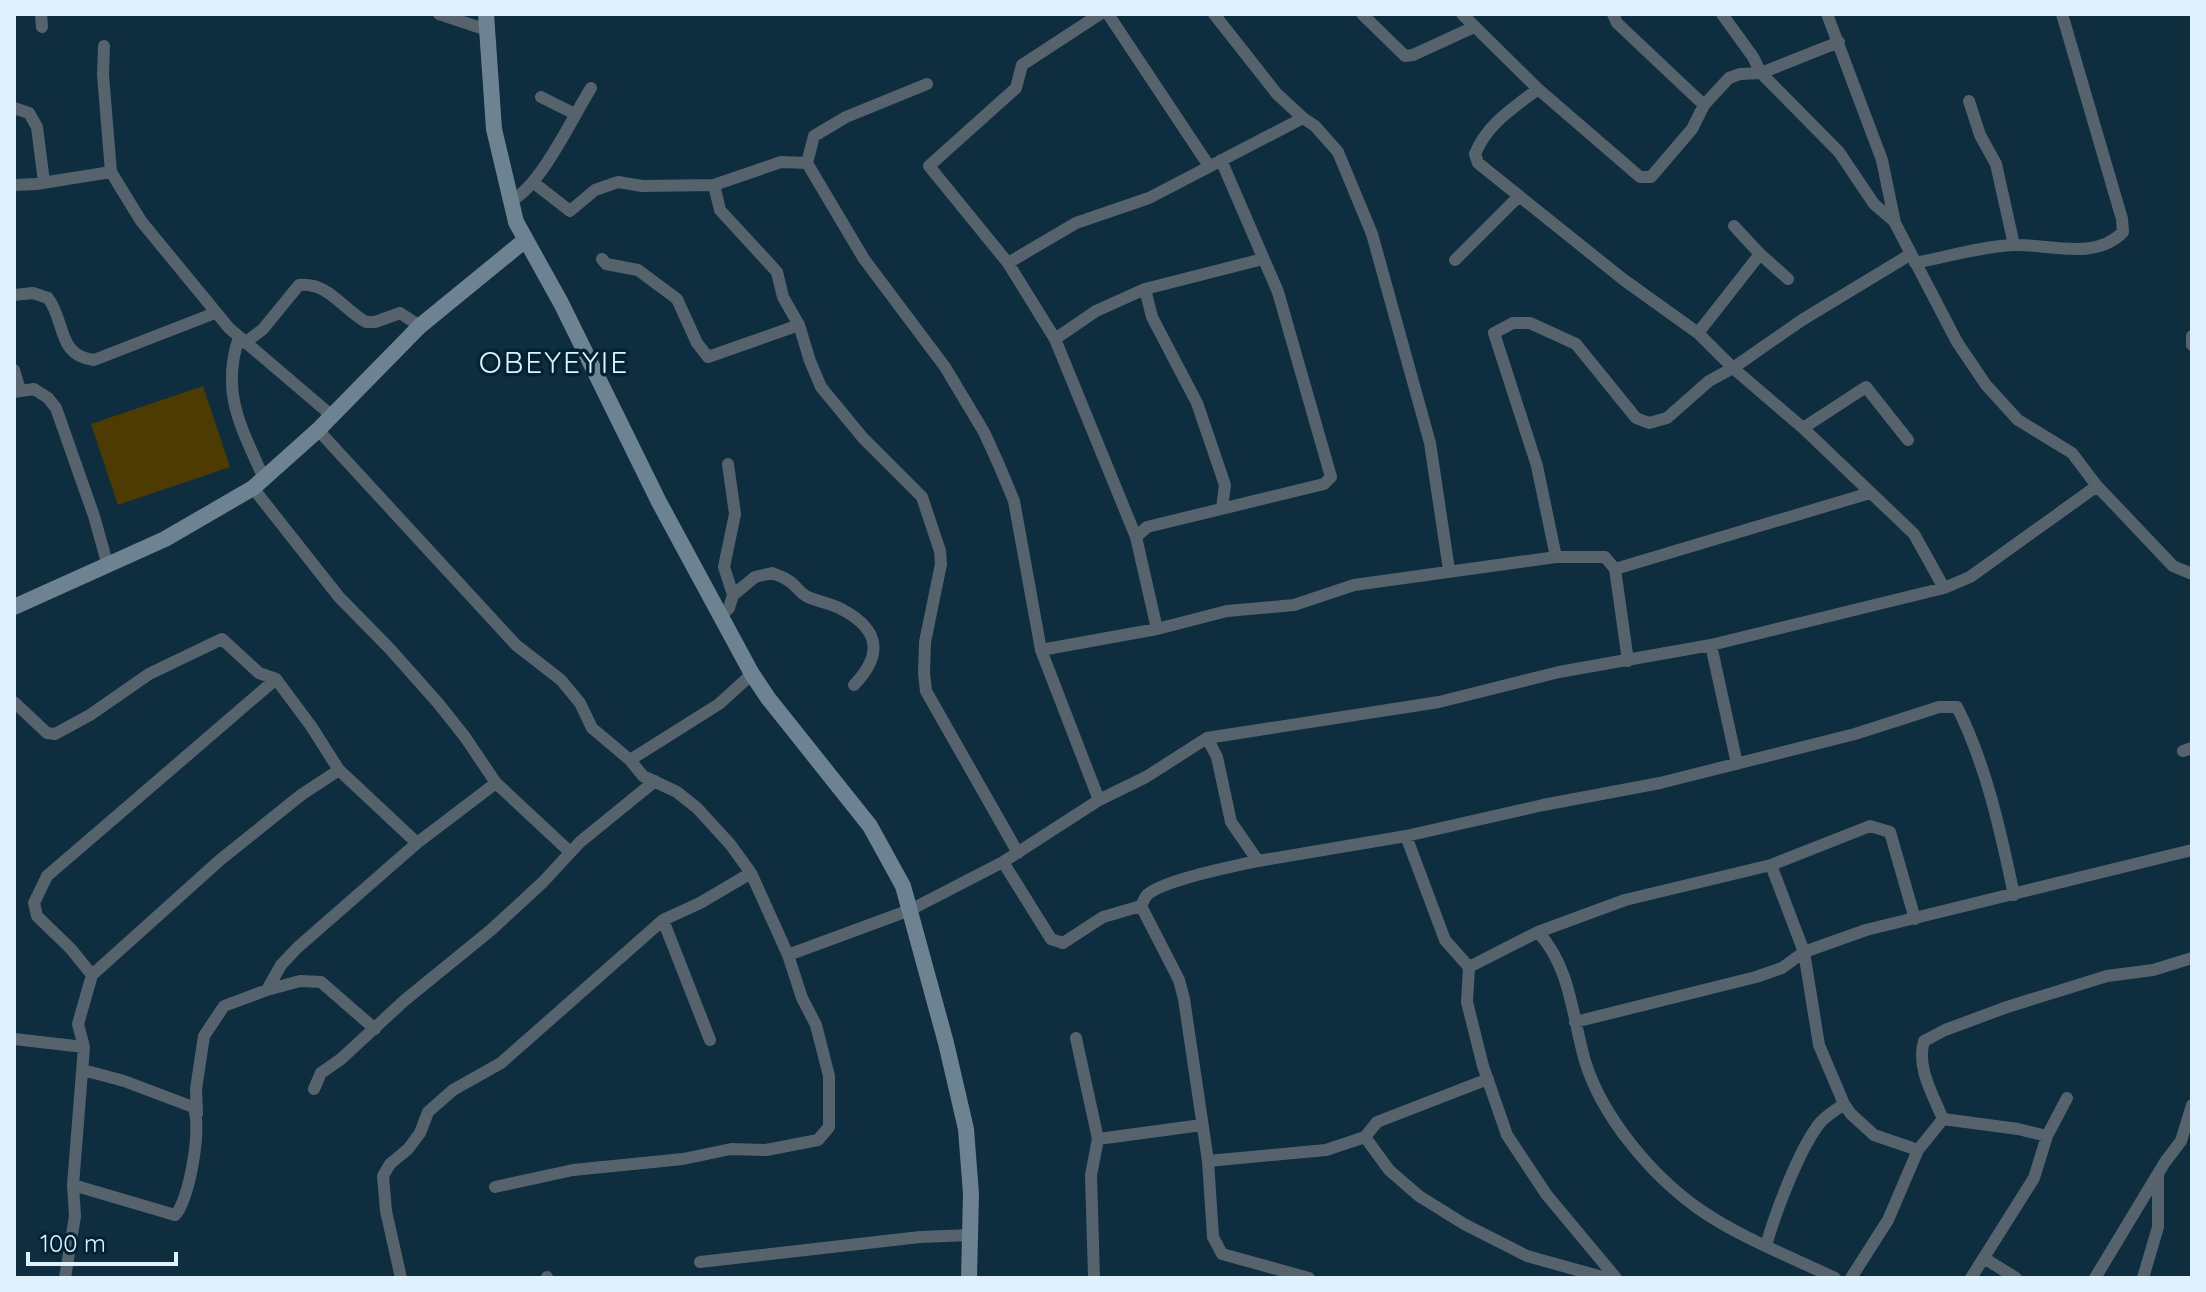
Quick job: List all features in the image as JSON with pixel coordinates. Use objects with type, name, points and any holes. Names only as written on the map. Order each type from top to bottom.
[{"type":"main road","points":[[486,22],[494,129],[510,201],[524,241],[561,303],[622,430],[752,674],[870,826],[893,862],[910,910],[966,1129],[971,1194],[969,1278]]},
{"type":"main road","points":[[14,607],[165,539],[259,484],[318,430],[420,326],[524,241]]},
{"type":"street","points":[[439,14],[486,22]]},
{"type":"street","points":[[1100,14],[1022,65],[1016,88],[929,166],[1008,263],[1055,339],[1136,537],[1157,629]]},
{"type":"street","points":[[1108,14],[1209,166]]},
{"type":"street","points":[[1214,14],[1277,94],[1315,126],[1338,152],[1372,234],[1430,443],[1449,570]]},
{"type":"street","points":[[1362,14],[1405,56],[1474,27]]},
{"type":"street","points":[[1462,14],[1538,89],[1640,177],[1651,177],[1692,129],[1704,105],[1729,78],[1761,73],[1839,42]]},
{"type":"street","points":[[1613,14],[1617,23],[1704,105]]},
{"type":"street","points":[[1722,14],[1761,73],[1839,152],[1874,204],[1895,223]]},
{"type":"street","points":[[1827,14],[1882,160],[1895,223],[1957,342],[1986,385],[2018,420],[2072,453],[2097,486],[2173,566],[2192,574]]},
{"type":"street","points":[[1556,557],[1537,466],[1494,333],[1513,323],[1530,323],[1576,344],[1636,418],[1649,423],[1667,418],[1709,381],[1802,320],[1913,258],[2014,245],[2064,249],[2112,244],[2123,232],[2122,219],[2062,14]]},
{"type":"street","points":[[104,46],[103,75],[111,172],[141,221],[215,313],[242,340],[331,415]]},
{"type":"street","points":[[927,84],[846,117],[814,136],[807,163],[864,259],[945,367],[984,432],[1014,501],[1041,650],[1099,800]]},
{"type":"street","points":[[510,201],[520,197],[534,183],[591,88]]},
{"type":"street","points":[[1538,89],[1499,119],[1482,137],[1475,154],[1478,163],[1624,280],[1698,333],[1733,368],[1803,428],[1914,534],[1944,588]]},
{"type":"street","points":[[541,97],[575,114]]},
{"type":"street","points":[[1969,101],[1980,135],[1996,164],[2014,245]]},
{"type":"street","points":[[14,108],[29,113],[37,127],[44,182]]},
{"type":"street","points":[[1008,263],[1076,223],[1149,198],[1303,118]]},
{"type":"street","points":[[1136,537],[1147,527],[1324,484],[1331,477],[1278,292],[1221,160]]},
{"type":"street","points":[[534,183],[570,211],[595,190],[618,182],[642,186],[714,185],[781,162],[807,163]]},
{"type":"street","points":[[14,185],[111,172]]},
{"type":"street","points":[[714,185],[720,210],[777,272],[783,297],[799,325],[821,387],[863,438],[922,497],[940,551],[941,564],[925,642],[926,691],[1018,853]]},
{"type":"street","points":[[1455,260],[1518,197]]},
{"type":"street","points":[[1734,226],[1788,279]]},
{"type":"street","points":[[1698,333],[1760,254]]},
{"type":"street","points":[[602,259],[606,264],[638,270],[677,299],[697,343],[708,357],[799,325]]},
{"type":"street","points":[[1055,339],[1096,311],[1145,289],[1263,259]]},
{"type":"street","points":[[420,326],[400,313],[366,322],[321,287],[299,285],[263,329],[242,340],[233,357],[232,397],[236,414],[259,484],[339,597],[390,649],[447,715],[496,783],[570,852]]},
{"type":"street","points":[[1145,289],[1152,317],[1197,403],[1225,485],[1222,508]]},
{"type":"street","points":[[14,295],[33,293],[48,298],[71,350],[81,359],[94,360],[116,354],[215,313]]},
{"type":"street","points":[[2192,336],[2192,345]]},
{"type":"street","points":[[14,370],[17,391],[34,389],[41,392],[56,408],[108,566]]},
{"type":"street","points":[[1803,428],[1866,387],[1908,440]]},
{"type":"street","points":[[318,430],[516,645],[561,680],[580,703],[592,728],[630,760],[643,776],[677,792],[697,808],[730,844],[751,873],[788,955],[802,998],[816,1025],[829,1076],[829,1127],[818,1140],[766,1150],[731,1149],[683,1159],[573,1170],[495,1187]]},
{"type":"street","points":[[728,464],[735,514],[724,567],[733,595]]},
{"type":"street","points":[[788,955],[910,910],[1003,862],[1099,800],[1146,777],[1207,738],[1439,702],[1559,672],[1711,645],[1944,588],[1970,577],[2097,486]]},
{"type":"street","points":[[1615,569],[1870,493]]},
{"type":"street","points":[[1041,650],[1157,629],[1227,611],[1294,605],[1354,585],[1556,557],[1605,557],[1615,569],[1628,661]]},
{"type":"street","points":[[720,617],[729,608],[733,595],[755,577],[772,573],[791,581],[803,596],[841,608],[867,625],[872,635],[874,653],[866,672],[854,685]]},
{"type":"street","points":[[14,702],[47,733],[55,734],[90,715],[149,674],[222,639],[259,673],[276,679],[339,770],[417,843]]},
{"type":"street","points":[[1711,645],[1737,764]]},
{"type":"street","points":[[630,760],[719,704],[752,674]]},
{"type":"street","points":[[92,975],[37,916],[34,903],[47,876],[276,679]]},
{"type":"street","points":[[1003,862],[1051,939],[1063,943],[1103,917],[1141,906],[1147,895],[1198,874],[1406,836],[1737,764],[1855,734],[1939,707],[1957,707],[1967,726],[1982,774],[2014,895]]},
{"type":"street","points":[[1207,738],[1217,757],[1231,822],[1258,861]]},
{"type":"street","points":[[65,1278],[75,1216],[73,1185],[83,1070],[84,1047],[78,1024],[92,975],[220,860],[301,795],[339,770]]},
{"type":"street","points":[[314,1089],[321,1073],[491,930],[570,852],[655,781]]},
{"type":"street","points":[[267,990],[281,965],[297,948],[417,843],[496,783]]},
{"type":"street","points":[[1469,967],[1538,932],[1625,900],[1771,865],[1870,826],[1890,832],[1915,919]]},
{"type":"street","points":[[1406,836],[1445,940],[1469,967],[1467,1002],[1507,1135],[1546,1194],[1616,1278]]},
{"type":"street","points":[[1575,1022],[1756,977],[1782,968],[1804,952],[1866,930],[2192,850]]},
{"type":"street","points":[[1771,865],[1804,952],[1819,1045],[1844,1104],[1874,1135],[1918,1150]]},
{"type":"street","points":[[401,1278],[386,1211],[383,1176],[390,1164],[408,1149],[420,1133],[428,1112],[453,1090],[501,1063],[663,920],[700,903],[751,873]]},
{"type":"street","points":[[1141,906],[1179,980],[1208,1161],[1213,1237],[1222,1254],[1309,1278]]},
{"type":"street","points":[[663,920],[710,1040]]},
{"type":"street","points":[[1538,932],[1561,964],[1586,1065],[1624,1137],[1699,1209],[1766,1246],[1835,1278]]},
{"type":"street","points":[[1943,1119],[1924,1072],[1920,1052],[1924,1041],[1945,1030],[2092,980],[2153,970],[2192,958]]},
{"type":"street","points":[[73,1185],[169,1215],[178,1214],[190,1177],[197,1117],[196,1089],[204,1036],[224,1006],[300,981],[321,982],[375,1029]]},
{"type":"street","points":[[1076,1038],[1098,1139],[1091,1175],[1094,1278]]},
{"type":"street","points":[[14,1039],[84,1047]]},
{"type":"street","points":[[83,1070],[178,1099],[193,1107],[197,1117]]},
{"type":"street","points":[[1208,1161],[1326,1150],[1365,1137],[1377,1122],[1488,1079]]},
{"type":"street","points":[[1971,1278],[2034,1178],[2047,1136],[2067,1098]]},
{"type":"street","points":[[1766,1246],[1795,1170],[1820,1122],[1844,1104]]},
{"type":"street","points":[[2095,1278],[2158,1175],[2187,1143],[2192,1105]]},
{"type":"street","points":[[1943,1119],[2047,1136]]},
{"type":"street","points":[[1851,1278],[1888,1220],[1918,1150],[1943,1119]]},
{"type":"street","points":[[1098,1139],[1202,1125]]},
{"type":"street","points":[[1365,1137],[1389,1170],[1419,1196],[1464,1224],[1527,1256],[1606,1278]]},
{"type":"street","points":[[2143,1278],[2158,1227],[2158,1175]]},
{"type":"street","points":[[700,1262],[920,1237],[971,1235]]},
{"type":"street","points":[[1984,1258],[2016,1278]]},
{"type":"shaded area","points":[[203,386],[230,467],[118,505],[91,424]]},
{"type":"district","name":"OBEYEYIE","points":[[554,362]]}]
